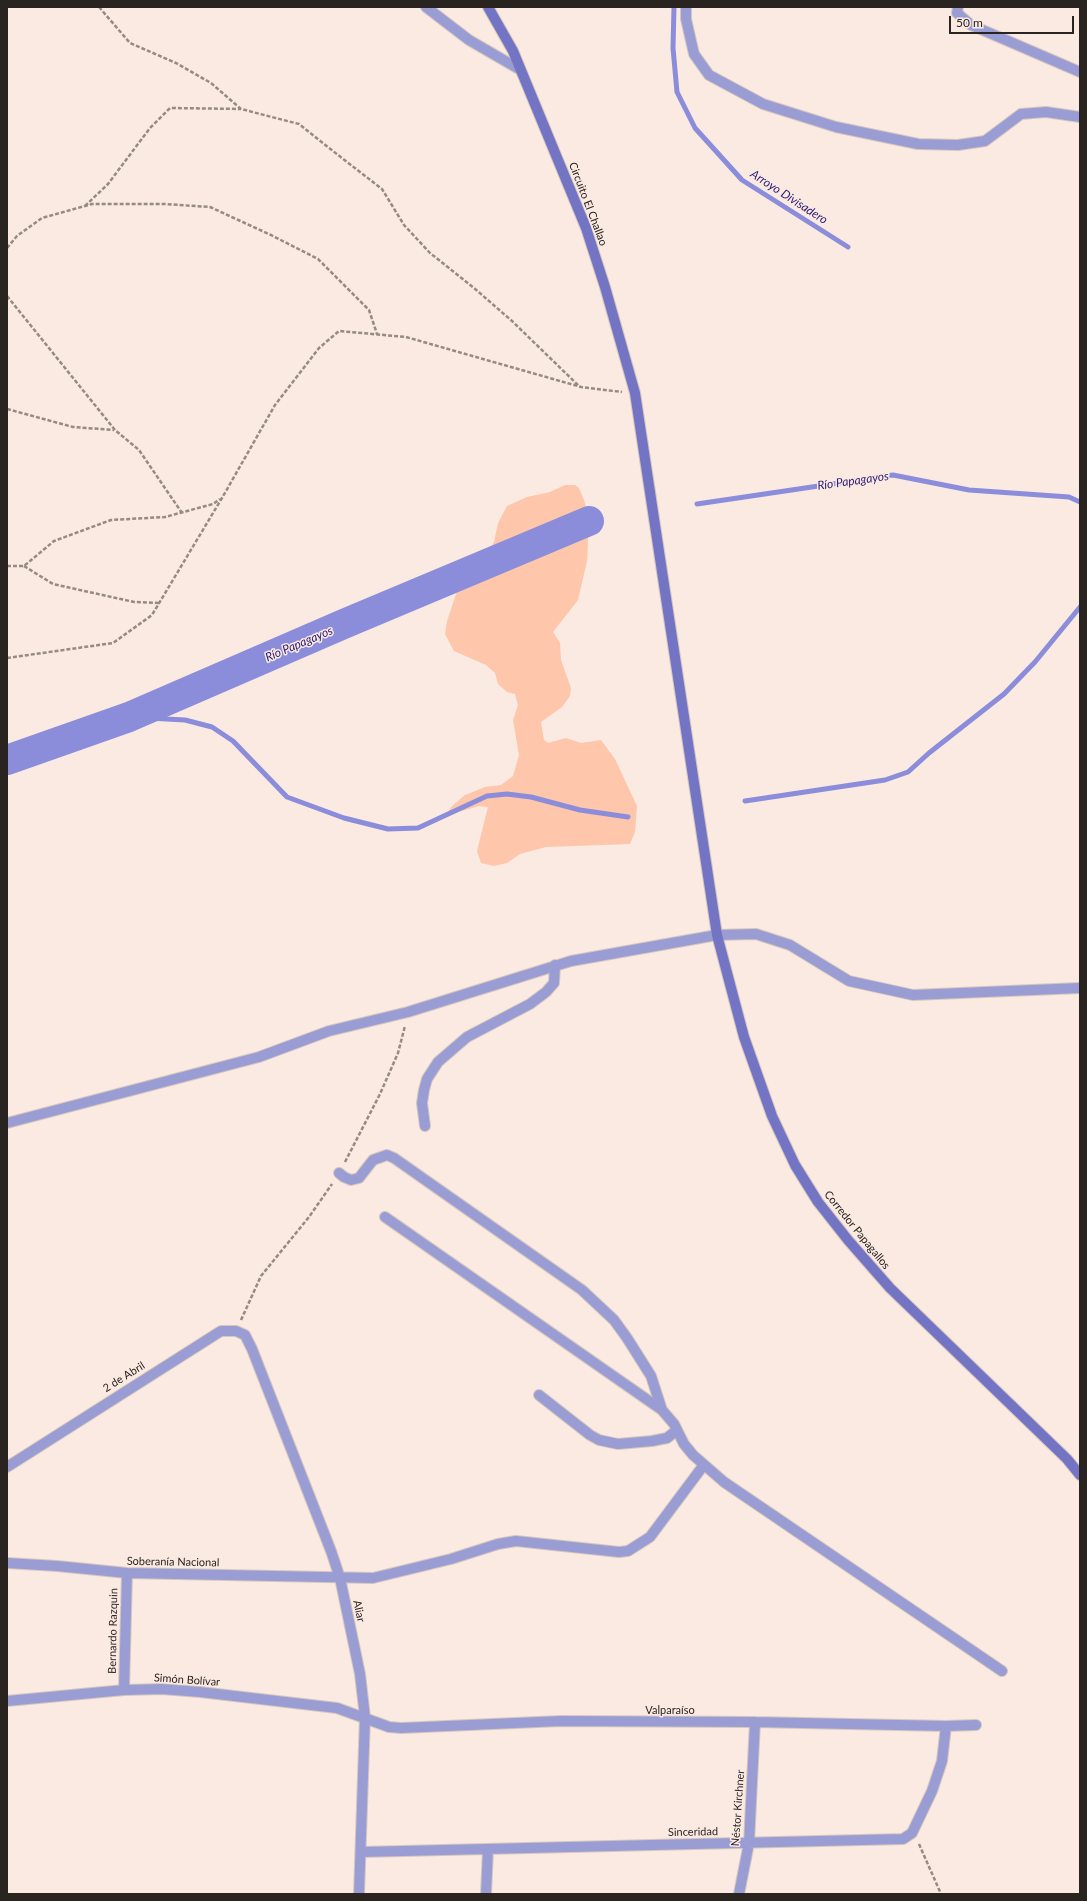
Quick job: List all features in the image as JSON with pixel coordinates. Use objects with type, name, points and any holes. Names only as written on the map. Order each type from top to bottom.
[{"type":"main road","name":"Circuito El Challao","points":[[488,7],[513,51],[519,69],[586,228],[605,287],[640,419]]},
{"type":"main road","name":"Corredor Papagallos","points":[[640,419],[717,936],[753,1067],[772,1116],[795,1165],[818,1202],[848,1240],[890,1288],[1067,1459],[1080,1475]]},
{"type":"street","points":[[426,7],[469,40],[519,69]]},
{"type":"street","points":[[686,7],[686,19],[694,54],[709,75],[763,104],[836,127],[918,144],[958,144],[985,141],[1020,114],[1046,112],[1080,117]]},
{"type":"street","points":[[958,7],[958,13],[971,25],[1080,72]]},
{"type":"street","points":[[7,1123],[259,1057],[329,1031],[408,1012],[555,965],[717,936],[756,934],[790,945],[849,981],[913,995],[1080,988]]},
{"type":"street","points":[[425,1126],[422,1103],[424,1090],[427,1079],[438,1062],[467,1037],[530,1004],[546,992],[554,983],[555,965]]},
{"type":"street","points":[[339,1173],[351,1180],[359,1178],[374,1160],[387,1156],[394,1158],[582,1290],[614,1320],[627,1338],[651,1376],[662,1410]]},
{"type":"street","points":[[385,1217],[662,1410],[677,1430],[684,1444],[703,1466],[724,1482],[1002,1671]]},
{"type":"street","name":"2 de Abril","points":[[7,1467],[221,1331],[236,1331],[245,1336],[252,1349]]},
{"type":"street","name":"Aliar","points":[[252,1349],[331,1550],[340,1578],[363,1688],[365,1717],[359,1894]]},
{"type":"street","points":[[539,1395],[590,1435],[599,1440],[618,1444],[652,1441],[667,1438],[677,1430]]},
{"type":"street","name":"Soberanía Nacional","points":[[7,1563],[127,1573],[374,1578],[451,1559],[498,1544],[516,1541],[619,1552],[628,1551],[650,1537],[703,1466]]},
{"type":"street","name":"Bernardo Razquin","points":[[124,1690],[127,1573]]},
{"type":"street","name":"Simón Bolívar","points":[[7,1701],[124,1690],[162,1689],[337,1708],[365,1717]]},
{"type":"street","name":"Valparaíso","points":[[365,1717],[388,1727],[401,1728],[530,1721],[755,1722],[946,1726],[976,1725]]},
{"type":"street","name":"Néstor Kirchner","points":[[739,1894],[749,1843],[755,1722]]},
{"type":"street","points":[[910,1836],[929,1796],[942,1762],[946,1726]]},
{"type":"street","name":"Sinceridad","points":[[361,1852],[903,1839],[910,1836]]},
{"type":"street","points":[[486,1894],[488,1849]]},
{"type":"path","points":[[99,7],[130,43],[176,63],[211,83],[241,109]]},
{"type":"path","points":[[84,206],[108,184],[150,128],[170,108],[241,109],[299,124],[382,189],[404,225],[430,253],[506,316],[557,362],[581,387]]},
{"type":"path","points":[[7,248],[17,236],[42,218],[92,204],[165,204],[210,207],[271,235],[318,259],[369,310],[377,334]]},
{"type":"path","points":[[7,296],[115,430],[139,450],[182,513]]},
{"type":"path","points":[[7,658],[113,642],[152,615],[222,498],[274,405],[319,348],[339,331],[406,337],[581,387],[634,393]]},
{"type":"path","points":[[7,409],[73,427],[115,430]]},
{"type":"path","points":[[24,566],[54,541],[111,520],[165,518],[213,504],[222,498]]},
{"type":"path","points":[[7,566],[24,566],[53,584],[134,602],[160,603]]},
{"type":"path","points":[[910,1836],[920,1845],[941,1894]]},
{"type":"shaded area","points":[[565,485],[575,485],[579,488],[584,500],[589,521],[587,561],[578,600],[553,632],[560,643],[561,660],[571,688],[570,696],[562,707],[541,722],[544,740],[548,743],[566,738],[581,743],[601,740],[615,759],[637,806],[635,832],[630,844],[546,847],[520,854],[507,863],[494,866],[481,863],[477,851],[488,807],[479,806],[445,816],[452,806],[465,795],[485,787],[501,785],[513,776],[519,755],[513,720],[518,705],[515,694],[507,692],[498,684],[495,673],[486,665],[454,651],[445,634],[447,621],[460,582],[478,558],[489,550],[494,542],[498,523],[507,506],[527,497],[550,492]]},
{"type":"waterway","name":"Arroyo Divisadero","points":[[674,7],[673,48],[677,92],[695,128],[742,180],[848,247]]},
{"type":"waterway","name":"Río Papagayos","points":[[697,504],[893,475],[969,490],[1069,497],[1080,502]]},
{"type":"waterway","name":"Río Papagayos","points":[[7,760],[129,717],[346,623],[589,521]]},
{"type":"waterway","points":[[745,801],[885,780],[908,772],[929,753],[1004,694],[1035,662],[1080,607]]},
{"type":"waterway","points":[[129,717],[185,720],[212,727],[233,741],[287,797],[344,818],[388,829],[418,828],[487,796],[507,794],[531,797],[580,810],[628,817]]}]
